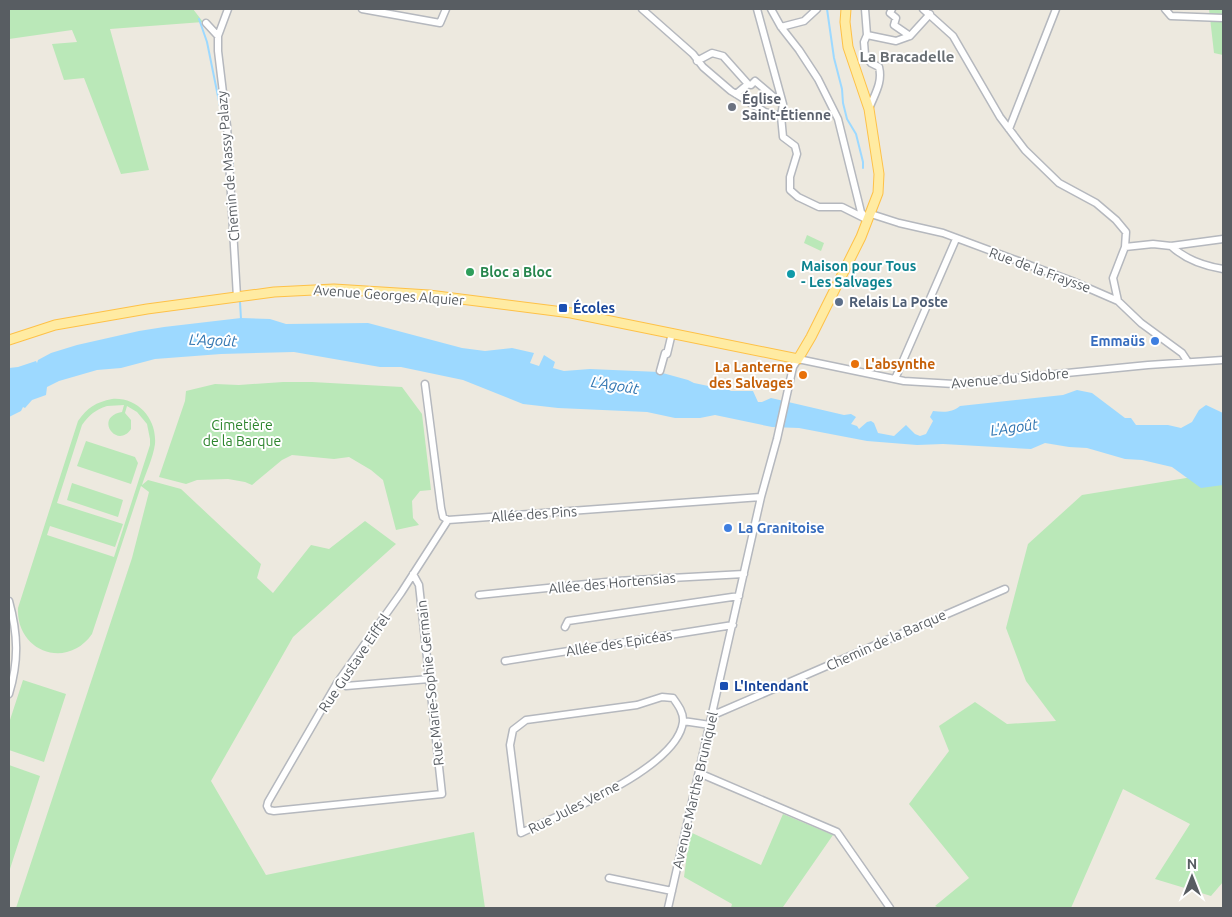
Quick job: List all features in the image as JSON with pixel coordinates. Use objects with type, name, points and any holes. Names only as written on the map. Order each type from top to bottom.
[{"type":"main road","points":[[798,359],[811,337],[878,193],[879,174],[869,110],[848,47],[845,22],[846,9]]},
{"type":"main road","name":"Avenue Georges Alquier","points":[[9,340],[55,325],[237,297],[304,289],[344,289],[430,294],[570,313],[798,359]]},
{"type":"street","points":[[206,23],[218,36],[228,9]]},
{"type":"street","points":[[362,9],[440,23],[446,9]]},
{"type":"street","points":[[642,9],[736,94],[765,112],[781,116],[782,104],[757,9]]},
{"type":"street","points":[[771,9],[780,27],[799,50],[818,79],[838,119],[861,212],[866,217]]},
{"type":"street","points":[[780,27],[804,21],[817,9]]},
{"type":"street","points":[[865,9],[867,36],[864,42],[865,56],[871,63],[879,67],[880,74],[879,88],[869,110]]},
{"type":"street","points":[[892,9],[890,13],[896,18],[894,25],[910,36]]},
{"type":"street","points":[[923,9],[953,36],[990,101],[1026,150],[1059,183],[1096,203],[1116,220],[1126,232],[1125,247],[1113,278],[1118,301]]},
{"type":"street","points":[[1009,129],[1056,9]]},
{"type":"street","points":[[1165,9],[1171,16],[1223,18]]},
{"type":"street","points":[[867,36],[896,41],[910,36],[930,14]]},
{"type":"street","name":"Chemin de Massy Palazy","points":[[218,36],[219,67],[227,126],[237,297]]},
{"type":"street","points":[[697,60],[712,53],[723,56],[748,84]]},
{"type":"street","points":[[736,94],[748,84],[751,85],[755,80],[782,104]]},
{"type":"street","name":"Rue de la Fraysse","points":[[781,116],[783,136],[795,146],[797,154],[790,177],[790,190],[798,197],[819,207],[842,207],[866,217],[943,233],[1030,265],[1118,301],[1141,323],[1182,353],[1188,359],[1188,362]]},
{"type":"street","points":[[895,379],[956,238]]},
{"type":"street","points":[[1125,247],[1153,244],[1171,246],[1223,239]]},
{"type":"street","points":[[1171,246],[1179,254],[1198,264],[1223,269]]},
{"type":"street","points":[[660,370],[665,353],[667,354],[672,333]]},
{"type":"street","name":"Avenue du Sidobre","points":[[798,359],[895,379],[954,384],[1223,360]]},
{"type":"street","name":"Avenue Marthe Bruniquel","points":[[668,908],[761,496],[777,438],[793,367],[798,359]]},
{"type":"street","points":[[425,384],[441,508],[443,517],[448,520]]},
{"type":"street","name":"Allée des Pins","points":[[448,520],[761,496]]},
{"type":"street","name":"Rue Gustave Eiffel","points":[[268,808],[267,804],[270,798],[337,683],[414,574],[448,520]]},
{"type":"street","name":"Rue Marie-Sophie Germain","points":[[268,808],[274,811],[442,794],[419,585],[414,574]]},
{"type":"street","name":"Allée des Hortensias","points":[[479,595],[616,581],[744,574]]},
{"type":"street","name":"Chemin de la Barque","points":[[713,712],[718,713],[1005,590]]},
{"type":"street","points":[[565,627],[568,621],[739,596]]},
{"type":"street","points":[[9,601],[14,624],[17,660],[9,694]]},
{"type":"street","name":"Allée des Epicéas","points":[[505,661],[732,625]]},
{"type":"street","points":[[337,683],[346,686],[428,679]]},
{"type":"street","name":"Rue Jules Verne","points":[[662,697],[673,698],[680,707],[683,721],[680,734],[650,767],[604,793],[521,833],[510,745],[513,730],[526,720],[637,705],[662,697]]},
{"type":"street","points":[[683,721],[710,725]]},
{"type":"street","points":[[700,773],[837,832],[890,908]]},
{"type":"street","points":[[609,878],[672,891]]},
{"type":"green space","points":[[9,9],[193,9],[203,22],[110,29],[149,170],[121,174],[84,78],[64,80],[52,44],[77,42],[72,30],[9,39]]},
{"type":"green space","points":[[1209,9],[1223,9],[1223,55],[1214,53]]},
{"type":"green space","points":[[807,235],[824,243],[821,251],[804,243]]},
{"type":"green space","name":"Cimetière de la Barque","points":[[283,382],[402,387],[422,414],[431,490],[420,491],[412,501],[413,518],[419,525],[396,530],[383,480],[371,470],[349,457],[334,459],[292,455],[282,460],[252,485],[228,479],[197,480],[186,484],[159,477],[185,401],[186,391],[215,384],[239,385]]},
{"type":"green space","points":[[121,399],[130,402],[144,411],[153,426],[155,444],[142,485],[148,480],[181,489],[261,564],[257,578],[273,593],[311,545],[329,549],[365,521],[396,544],[293,637],[211,781],[266,875],[474,832],[485,908],[16,908],[132,558],[149,492],[141,486],[92,634],[82,645],[70,651],[57,653],[45,651],[34,645],[25,636],[20,623],[18,608],[78,421],[92,406],[106,400]],"holes":[[[124,405],[122,412],[113,415],[109,420],[110,430],[120,436],[125,435],[131,429],[131,420],[125,413],[127,406],[137,412],[147,424],[150,445],[114,557],[47,535],[50,526],[115,547],[123,524],[57,503],[82,425],[99,409],[107,406]]]},
{"type":"green space","points":[[86,441],[135,457],[138,463],[131,484],[77,466]]},
{"type":"green space","points":[[1223,472],[1223,882],[1211,896],[1155,879],[1190,824],[1123,789],[1071,908],[939,908],[935,906],[969,878],[909,804],[949,751],[939,726],[975,702],[1007,724],[1056,721],[1026,681],[1006,628],[1028,544],[1082,495]]},
{"type":"green space","points":[[72,483],[123,500],[118,517],[67,500]]},
{"type":"green space","points":[[23,680],[66,694],[44,762],[9,750],[9,723]]},
{"type":"green space","points":[[9,765],[40,776],[9,872]]},
{"type":"green space","points":[[783,814],[833,835],[784,908],[731,908],[732,904],[684,877],[690,832],[761,865]]},
{"type":"water","name":"L'Agoût","points":[[241,318],[270,319],[286,324],[368,323],[462,348],[485,351],[512,348],[534,353],[530,363],[539,366],[544,355],[555,362],[553,368],[564,371],[590,369],[659,372],[694,383],[718,388],[724,387],[731,391],[753,391],[758,402],[771,398],[844,415],[851,414],[856,417],[851,424],[859,429],[871,421],[874,423],[878,433],[894,436],[906,425],[915,434],[920,436],[926,434],[933,421],[930,417],[933,411],[947,412],[960,406],[1063,395],[1077,390],[1092,393],[1125,418],[1131,418],[1136,425],[1168,425],[1181,428],[1192,422],[1199,410],[1206,405],[1223,413],[1223,485],[1201,488],[1172,467],[1142,460],[1125,459],[1087,448],[1045,443],[1031,449],[943,444],[917,445],[867,441],[799,428],[772,427],[715,415],[700,418],[675,418],[647,412],[558,408],[523,404],[463,380],[401,367],[380,367],[294,352],[221,354],[155,359],[121,368],[97,370],[59,381],[47,387],[46,395],[32,400],[21,411],[9,417],[9,368],[36,361],[37,363],[38,360],[51,353],[77,345],[139,331]]},
{"type":"waterway","points":[[827,9],[843,103],[847,119],[856,134],[863,168]]},
{"type":"waterway","points":[[199,19],[207,42],[223,121]]},
{"type":"waterway","points":[[232,153],[235,214]]},
{"type":"waterway","points":[[240,302],[241,319]]},
{"type":"place","name":"Église Saint-Étienne","points":[[732,107]]},
{"type":"place","name":"Bloc a Bloc","points":[[470,272]]},
{"type":"place","name":"Maison pour Tous - Les Salvages","points":[[791,274]]},
{"type":"place","name":"Relais La Poste","points":[[839,302]]},
{"type":"place","name":"Écoles","points":[[563,308]]},
{"type":"place","name":"Emmaüs","points":[[1155,341]]},
{"type":"place","name":"L'absynthe","points":[[855,364]]},
{"type":"place","name":"La Lanterne des Salvages","points":[[803,375]]},
{"type":"place","name":"La Granitoise","points":[[728,528]]},
{"type":"place","name":"L'Intendant","points":[[724,686]]},
{"type":"district","name":"La Bracadelle","points":[[907,56]]}]
